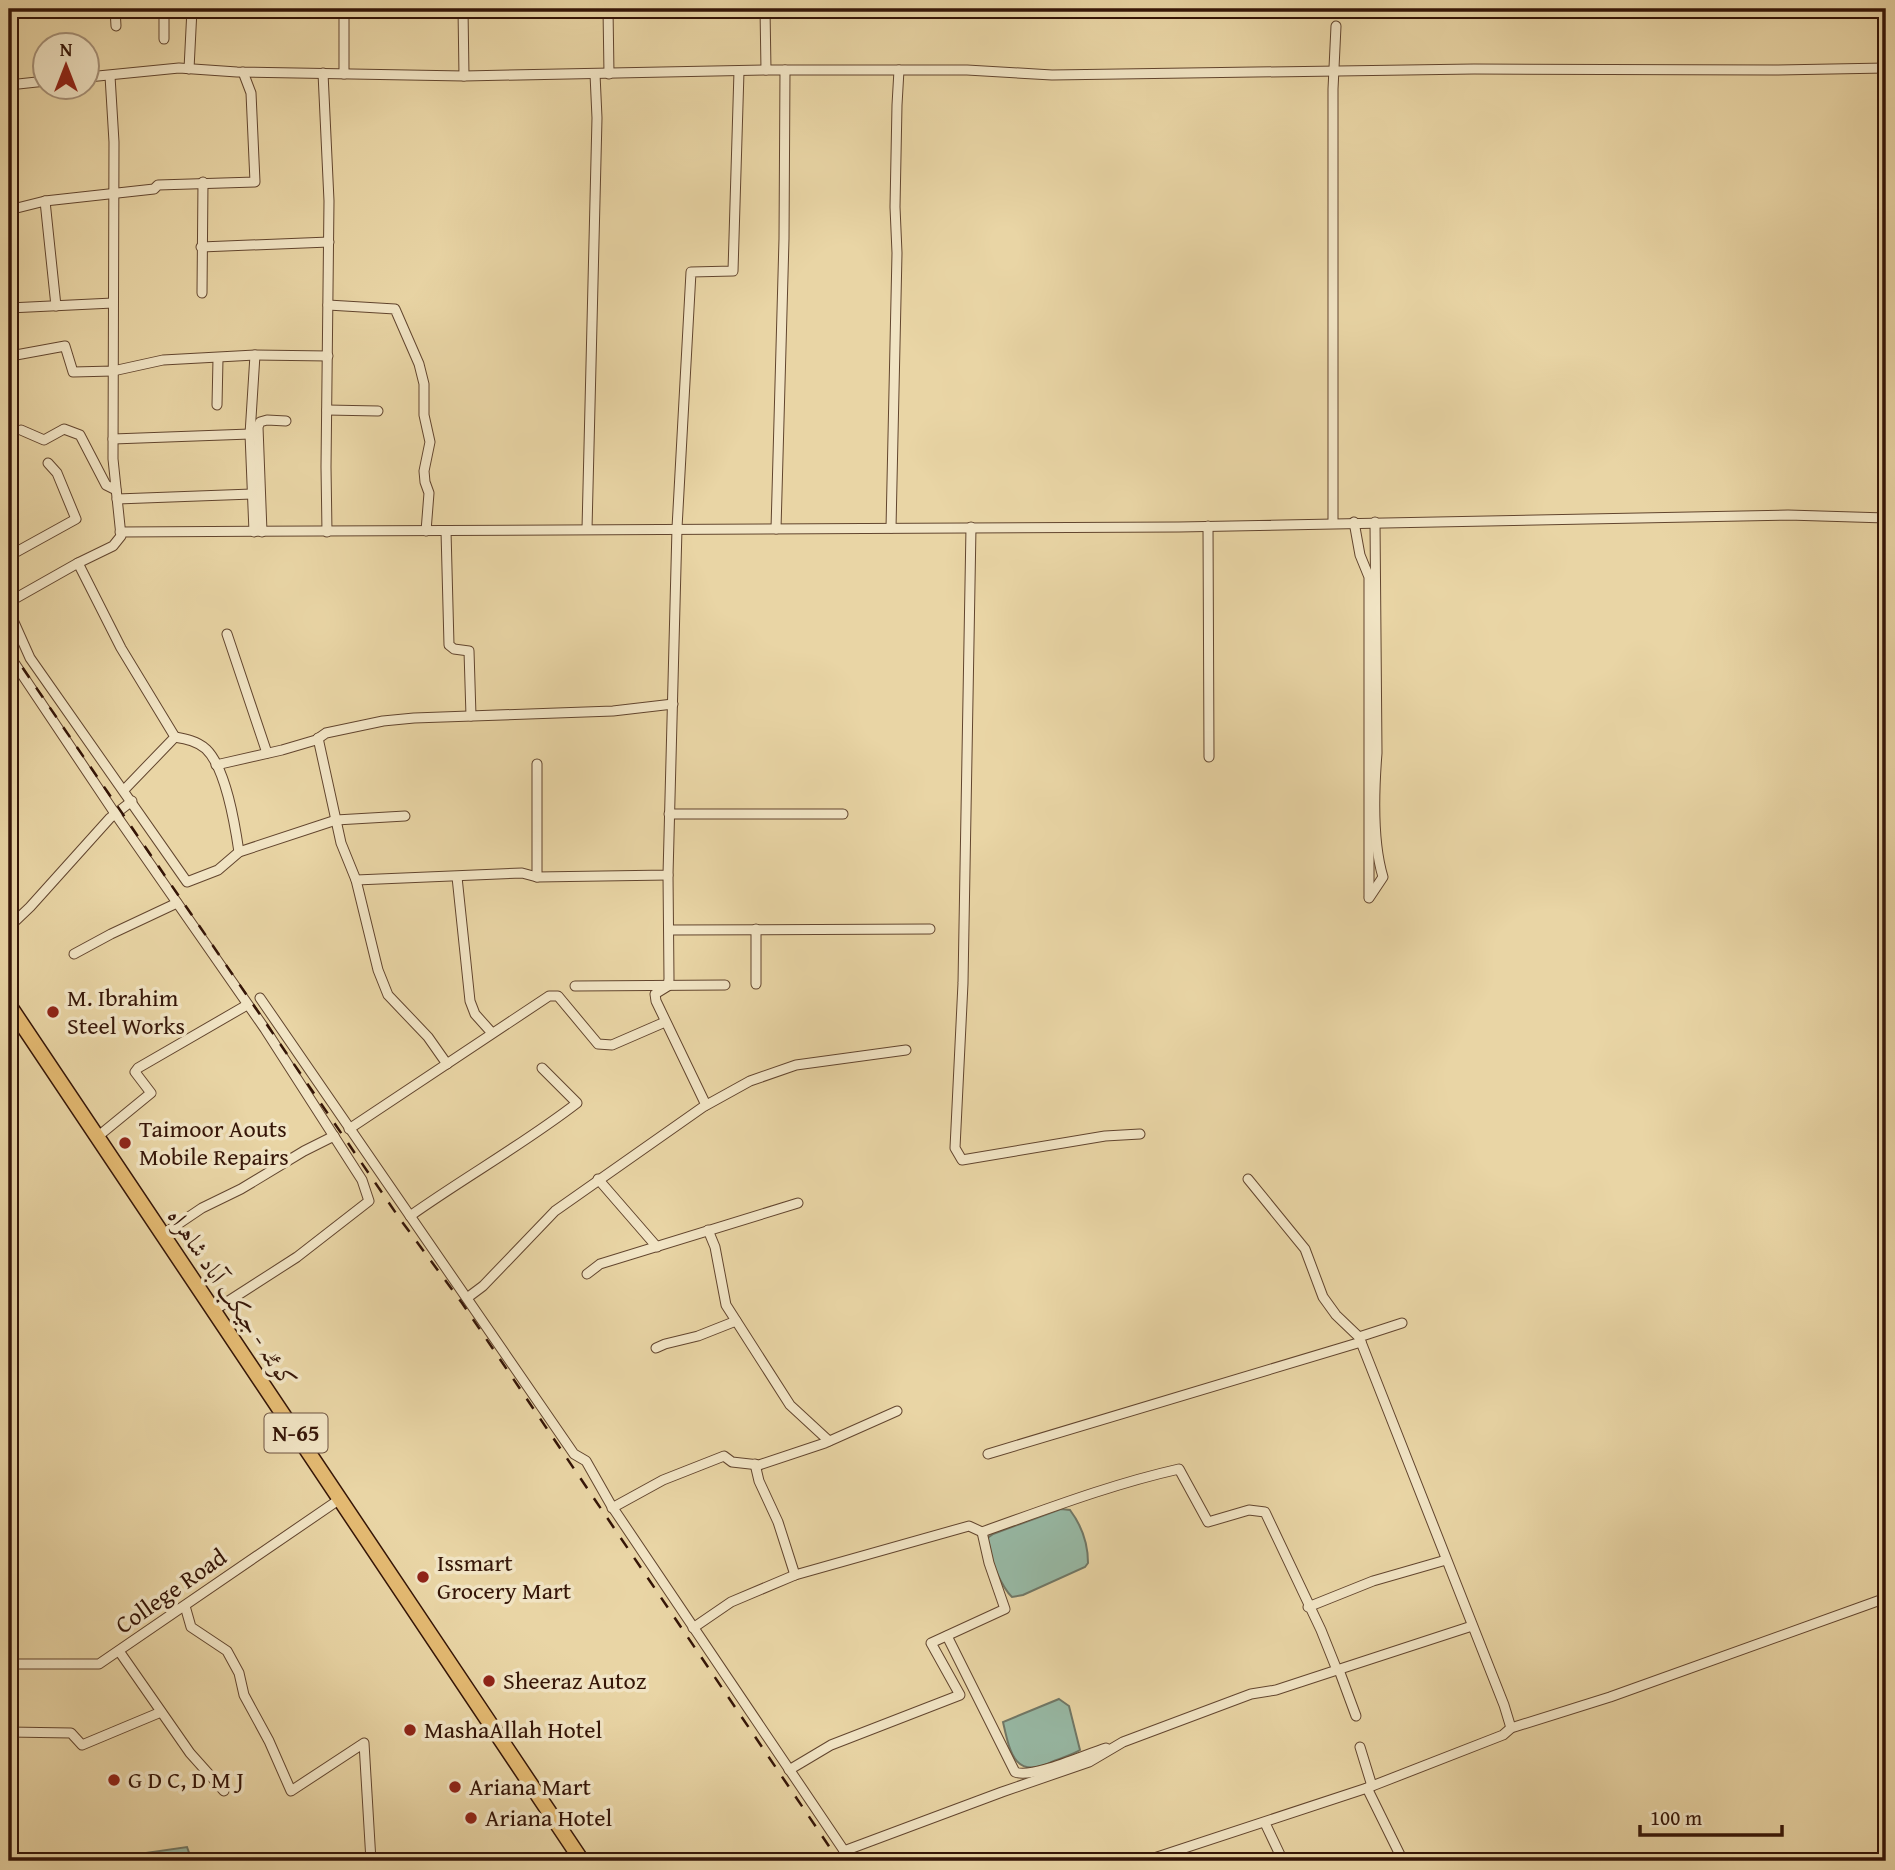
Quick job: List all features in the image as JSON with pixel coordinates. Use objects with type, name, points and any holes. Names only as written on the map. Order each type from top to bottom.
[{"type":"highway","name":"کوئٹہ - جیکب آباد شاہراہ","points":[[9,1005],[582,1861]]},
{"type":"street","points":[[115,9],[116,26]]},
{"type":"street","points":[[164,9],[164,39]]},
{"type":"street","points":[[189,69],[192,9]]},
{"type":"street","points":[[344,9],[344,74]]},
{"type":"street","points":[[463,9],[464,76]]},
{"type":"street","points":[[608,9],[608,74]]},
{"type":"street","points":[[765,9],[766,70]]},
{"type":"street","points":[[1333,523],[1336,26]]},
{"type":"street","points":[[102,76],[156,69],[464,76],[766,70],[967,70],[1052,75],[1886,68]]},
{"type":"street","points":[[776,528],[784,239],[785,70]]},
{"type":"street","points":[[891,528],[897,267],[896,130],[900,70]]},
{"type":"street","points":[[668,986],[669,814],[677,528],[691,272],[733,271],[738,71]]},
{"type":"street","points":[[9,210],[45,201],[154,189],[158,185],[255,182],[251,93],[243,72]]},
{"type":"street","points":[[323,74],[329,242],[327,532]]},
{"type":"street","points":[[587,529],[597,131],[595,74]]},
{"type":"street","points":[[9,602],[113,546],[121,536],[113,439],[114,142],[110,76]]},
{"type":"street","points":[[9,85],[32,83]]},
{"type":"street","points":[[202,293],[203,182]]},
{"type":"street","points":[[45,201],[56,306]]},
{"type":"street","points":[[201,247],[329,242]]},
{"type":"street","points":[[9,307],[113,303]]},
{"type":"street","points":[[328,305],[395,309],[419,364],[424,384],[424,415],[430,442],[424,471],[429,493],[426,531]]},
{"type":"street","points":[[16,355],[65,346],[73,372],[113,371],[163,360],[255,355],[328,356]]},
{"type":"street","points":[[255,355],[250,434],[252,494],[258,532]]},
{"type":"street","points":[[217,405],[218,359]]},
{"type":"street","points":[[327,410],[378,411]]},
{"type":"street","points":[[258,532],[258,427],[260,422],[267,420],[286,421]]},
{"type":"street","points":[[20,430],[44,440],[64,429],[80,435],[106,485],[116,494],[252,494]]},
{"type":"street","points":[[113,439],[250,434]]},
{"type":"street","points":[[9,556],[76,519],[57,473],[48,463]]},
{"type":"street","points":[[120,532],[1208,526],[1787,515],[1886,519]]},
{"type":"street","points":[[1354,522],[1360,555],[1368,577],[1369,898],[1383,877],[1377,860],[1375,780],[1375,522]]},
{"type":"street","points":[[1208,526],[1209,757]]},
{"type":"street","points":[[971,527],[963,983],[955,1148],[962,1160],[1105,1136],[1140,1133]]},
{"type":"street","points":[[446,531],[449,645],[454,649],[469,651],[471,716]]},
{"type":"street","points":[[78,563],[121,648],[175,737],[194,742],[206,750],[216,765],[234,820],[240,852]]},
{"type":"street","points":[[9,611],[30,658],[187,882],[218,870],[240,852],[336,820],[405,816]]},
{"type":"street","points":[[227,634],[267,754]]},
{"type":"street","points":[[9,655],[247,1004],[362,1180],[369,1201],[297,1257],[214,1311]]},
{"type":"street","points":[[216,765],[267,754],[326,733],[383,721],[613,711],[673,704]]},
{"type":"street","points":[[124,790],[175,737]]},
{"type":"street","points":[[318,738],[341,843],[356,880],[378,970],[388,995],[428,1037],[447,1064]]},
{"type":"street","points":[[537,764],[537,877]]},
{"type":"street","points":[[9,927],[116,815],[132,802]]},
{"type":"street","points":[[669,814],[843,814]]},
{"type":"street","points":[[356,880],[522,873],[537,877],[668,875]]},
{"type":"street","points":[[457,877],[470,1001],[475,1014],[492,1033]]},
{"type":"street","points":[[74,954],[177,903]]},
{"type":"street","points":[[756,929],[756,984]]},
{"type":"street","points":[[669,930],[930,929]]},
{"type":"street","points":[[575,986],[725,985]]},
{"type":"street","points":[[668,986],[655,994],[665,1022],[706,1105]]},
{"type":"street","points":[[349,1129],[549,996],[558,996],[598,1044],[612,1045],[665,1022]]},
{"type":"street","points":[[260,998],[574,1454],[586,1461],[612,1508],[851,1861]]},
{"type":"street","points":[[96,1138],[151,1093],[135,1072],[138,1068],[247,1004]]},
{"type":"street","points":[[467,1297],[483,1286],[555,1211],[706,1105],[750,1081],[796,1065],[906,1050]]},
{"type":"street","points":[[410,1216],[536,1135],[577,1103],[542,1068]]},
{"type":"street","points":[[162,1235],[202,1208],[334,1136]]},
{"type":"street","points":[[598,1179],[657,1247]]},
{"type":"street","points":[[1248,1179],[1305,1250],[1323,1297],[1336,1315],[1360,1339],[1511,1728]]},
{"type":"street","points":[[587,1273],[600,1264],[798,1203]]},
{"type":"street","points":[[708,1230],[715,1247],[726,1305],[790,1405],[830,1441]]},
{"type":"street","points":[[656,1348],[736,1321]]},
{"type":"street","points":[[988,1454],[1360,1339],[1402,1323]]},
{"type":"street","points":[[612,1508],[663,1480],[724,1456],[733,1462],[759,1465],[830,1441],[897,1411]]},
{"type":"street","points":[[755,1464],[795,1575]]},
{"type":"street","points":[[693,1628],[731,1602],[795,1575],[969,1526],[982,1532],[1144,1476],[1180,1469],[1208,1521],[1249,1510],[1265,1512],[1338,1670],[1356,1716]]},
{"type":"street","name":"College Road","points":[[9,1664],[99,1664],[340,1499]]},
{"type":"street","points":[[789,1770],[831,1745],[960,1695],[931,1643],[1004,1609],[982,1532]]},
{"type":"street","points":[[1308,1607],[1373,1581],[1446,1560]]},
{"type":"street","points":[[1145,1861],[1370,1787],[1503,1735],[1511,1728],[1610,1697],[1886,1598]]},
{"type":"street","points":[[185,1606],[191,1627],[227,1651],[239,1672],[244,1695],[269,1741],[291,1791],[364,1743],[371,1861]]},
{"type":"street","points":[[947,1636],[1015,1772],[1021,1774],[1123,1742],[1251,1694],[1276,1690],[1472,1626]]},
{"type":"street","points":[[119,1651],[190,1753],[224,1791]]},
{"type":"street","points":[[9,1732],[71,1733],[82,1745],[162,1712]]},
{"type":"street","points":[[844,1851],[1089,1762],[1123,1742]]},
{"type":"street","points":[[1360,1747],[1370,1787],[1403,1861]]},
{"type":"street","points":[[1265,1823],[1283,1861]]},
{"type":"street","points":[[1180,1850],[1185,1861]]},
{"type":"shaded area","points":[[1061,1509],[1070,1510],[1078,1522],[1084,1535],[1088,1563],[1085,1567],[1023,1595],[1012,1597],[1004,1587],[993,1563],[988,1538]]},
{"type":"shaded area","points":[[1059,1699],[1069,1706],[1080,1750],[1041,1766],[1023,1766],[1016,1761],[1012,1753],[1003,1722]]},
{"type":"shaded area","points":[[187,1847],[192,1861],[108,1861],[117,1853],[132,1855]]},
{"type":"railway","points":[[9,648],[400,1219],[462,1303],[839,1861]]},
{"type":"place","name":"M. Ibrahim Steel Works","points":[[53,1012]]},
{"type":"place","name":"Taimoor Aouts Mobile Repairs","points":[[125,1143]]},
{"type":"place","name":"Issmart Grocery Mart","points":[[423,1577]]},
{"type":"place","name":"Sheeraz Autoz","points":[[489,1681]]},
{"type":"place","name":"MashaAllah Hotel","points":[[410,1730]]},
{"type":"place","name":"G D C, D M J","points":[[114,1780]]},
{"type":"place","name":"Ariana Mart","points":[[455,1787]]},
{"type":"place","name":"Ariana Hotel","points":[[471,1818]]}]
